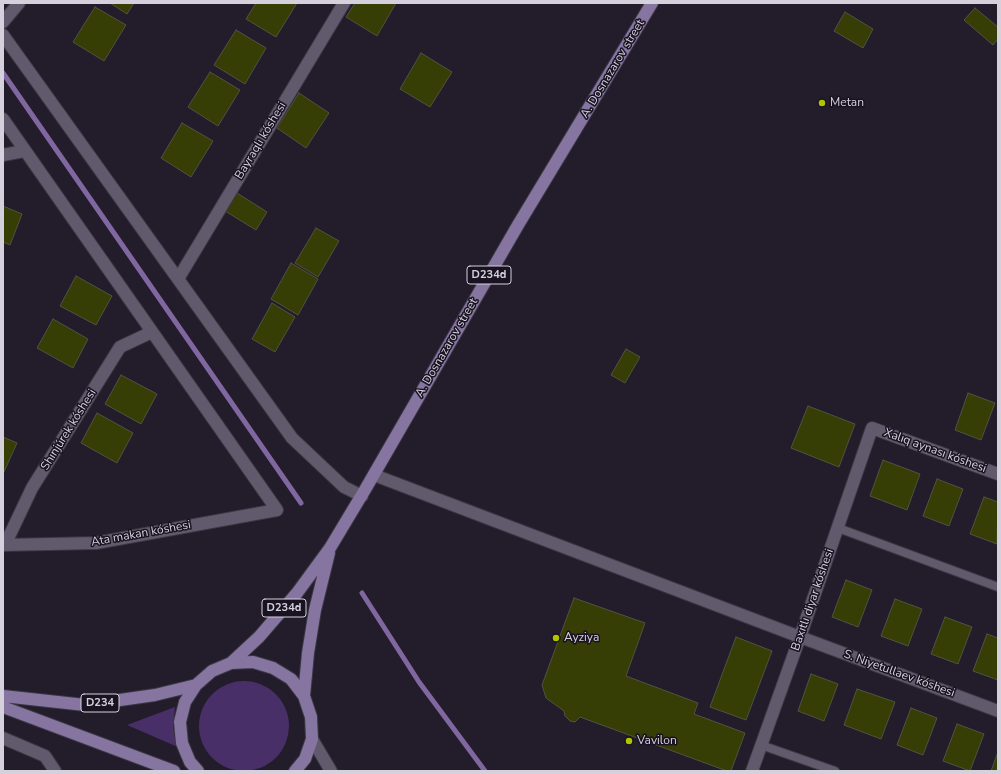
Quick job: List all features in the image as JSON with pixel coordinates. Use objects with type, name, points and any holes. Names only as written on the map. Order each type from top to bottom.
[{"type":"main road","name":"A. Dosnazarov street","points":[[330,548],[362,496],[518,225],[652,3]]},
{"type":"main road","name":"D234d","points":[[232,663],[268,626],[297,593],[330,548]]},
{"type":"main road","name":"D234d","points":[[304,696],[308,653],[315,610],[330,548]]},
{"type":"main road","points":[[198,771],[190,762],[182,743],[180,722],[185,702],[196,685],[212,671],[232,663],[253,662],[273,668],[291,679],[304,696],[312,717],[312,739],[305,759],[295,771]]},
{"type":"main road","name":"D234","points":[[3,696],[85,705],[155,695],[196,685]]},
{"type":"main road","points":[[3,707],[174,771]]},
{"type":"street","points":[[3,22],[19,3]]},
{"type":"street","name":"Bayraqlı kóshesi","points":[[178,279],[344,3]]},
{"type":"street","points":[[3,35],[292,438],[344,487],[362,496]]},
{"type":"street","points":[[3,119],[152,332]]},
{"type":"street","points":[[3,155],[24,151]]},
{"type":"street","name":"Ata makan kóshesi","points":[[4,545],[96,544],[277,510],[152,332]]},
{"type":"street","name":"Shınjúrek kóshesi","points":[[4,545],[32,488],[120,347],[152,332]]},
{"type":"street","name":"Xalıq aynası kóshesi","points":[[872,428],[998,474]]},
{"type":"street","name":"Baxıtlı diyar kóshesi","points":[[752,771],[872,428]]},
{"type":"street","name":"S. Niyetullaev kóshesi","points":[[374,475],[998,711]]},
{"type":"street","points":[[3,738],[45,756],[55,771]]},
{"type":"street","points":[[312,739],[331,771]]},
{"type":"lane","points":[[838,528],[998,587]]},
{"type":"lane","points":[[761,745],[835,771]]},
{"type":"shaded area","points":[[244,681],[261,685],[276,694],[285,709],[289,726],[285,743],[276,758],[261,767],[244,771],[227,767],[212,758],[203,743],[199,726],[203,709],[212,694],[227,685]]},
{"type":"shaded area","points":[[175,707],[173,726],[175,737],[180,748],[127,725]]},
{"type":"building","points":[[110,3],[134,3],[127,14]]},
{"type":"building","points":[[256,3],[297,3],[276,37],[246,19]]},
{"type":"building","points":[[355,3],[396,3],[377,36],[346,17]]},
{"type":"building","points":[[95,7],[126,25],[104,61],[73,42]]},
{"type":"building","points":[[975,8],[998,27],[998,39],[993,45],[964,20]]},
{"type":"building","points":[[845,12],[873,29],[863,48],[834,31]]},
{"type":"building","points":[[236,30],[266,48],[245,84],[214,65]]},
{"type":"building","points":[[421,53],[452,72],[430,107],[400,89]]},
{"type":"building","points":[[210,72],[240,90],[218,126],[188,107]]},
{"type":"building","points":[[299,93],[329,113],[306,148],[277,128]]},
{"type":"building","points":[[182,123],[213,141],[191,177],[161,158]]},
{"type":"building","points":[[237,193],[267,212],[256,230],[225,211]]},
{"type":"building","points":[[3,206],[22,214],[10,245],[3,242]]},
{"type":"building","points":[[316,228],[339,241],[318,277],[295,263]]},
{"type":"building","points":[[291,263],[318,279],[298,315],[271,299]]},
{"type":"building","points":[[76,276],[112,296],[96,325],[60,306]]},
{"type":"building","points":[[272,303],[295,317],[275,352],[252,339]]},
{"type":"building","points":[[53,319],[88,339],[73,368],[37,348]]},
{"type":"building","points":[[626,349],[640,357],[625,383],[611,375]]},
{"type":"building","points":[[121,375],[157,394],[141,424],[105,404]]},
{"type":"building","points":[[968,393],[995,403],[981,440],[955,430]]},
{"type":"building","points":[[808,406],[855,424],[839,467],[791,448]]},
{"type":"building","points":[[97,413],[133,433],[117,463],[81,443]]},
{"type":"building","points":[[3,437],[17,443],[3,474]]},
{"type":"building","points":[[883,460],[920,474],[907,510],[870,496]]},
{"type":"building","points":[[937,479],[963,489],[949,526],[923,516]]},
{"type":"building","points":[[984,497],[998,502],[997,544],[970,534]]},
{"type":"building","points":[[846,580],[872,590],[858,627],[832,617]]},
{"type":"building","points":[[574,598],[645,623],[626,676],[698,703],[694,714],[745,733],[731,771],[727,771],[580,717],[575,722],[570,721],[565,716],[564,711],[546,698],[542,685]]},
{"type":"building","points":[[895,599],[922,609],[908,646],[881,636]]},
{"type":"building","points":[[945,617],[972,627],[958,664],[931,654]]},
{"type":"building","points":[[987,634],[998,638],[998,680],[973,671]]},
{"type":"building","points":[[736,637],[772,651],[746,720],[710,707]]},
{"type":"building","points":[[811,674],[838,684],[824,721],[798,711]]},
{"type":"building","points":[[857,689],[895,702],[881,739],[844,725]]},
{"type":"building","points":[[911,708],[937,718],[923,755],[897,745]]},
{"type":"building","points":[[957,724],[984,734],[970,771],[943,761]]},
{"type":"building","points":[[998,752],[998,771],[991,771]]},
{"type":"waterway","points":[[3,73],[301,503]]},
{"type":"waterway","points":[[362,593],[419,682],[485,771]]},
{"type":"place","name":"Metan","points":[[822,103]]},
{"type":"place","name":"Ayziya","points":[[556,638]]},
{"type":"place","name":"Vavilon","points":[[629,741]]}]
